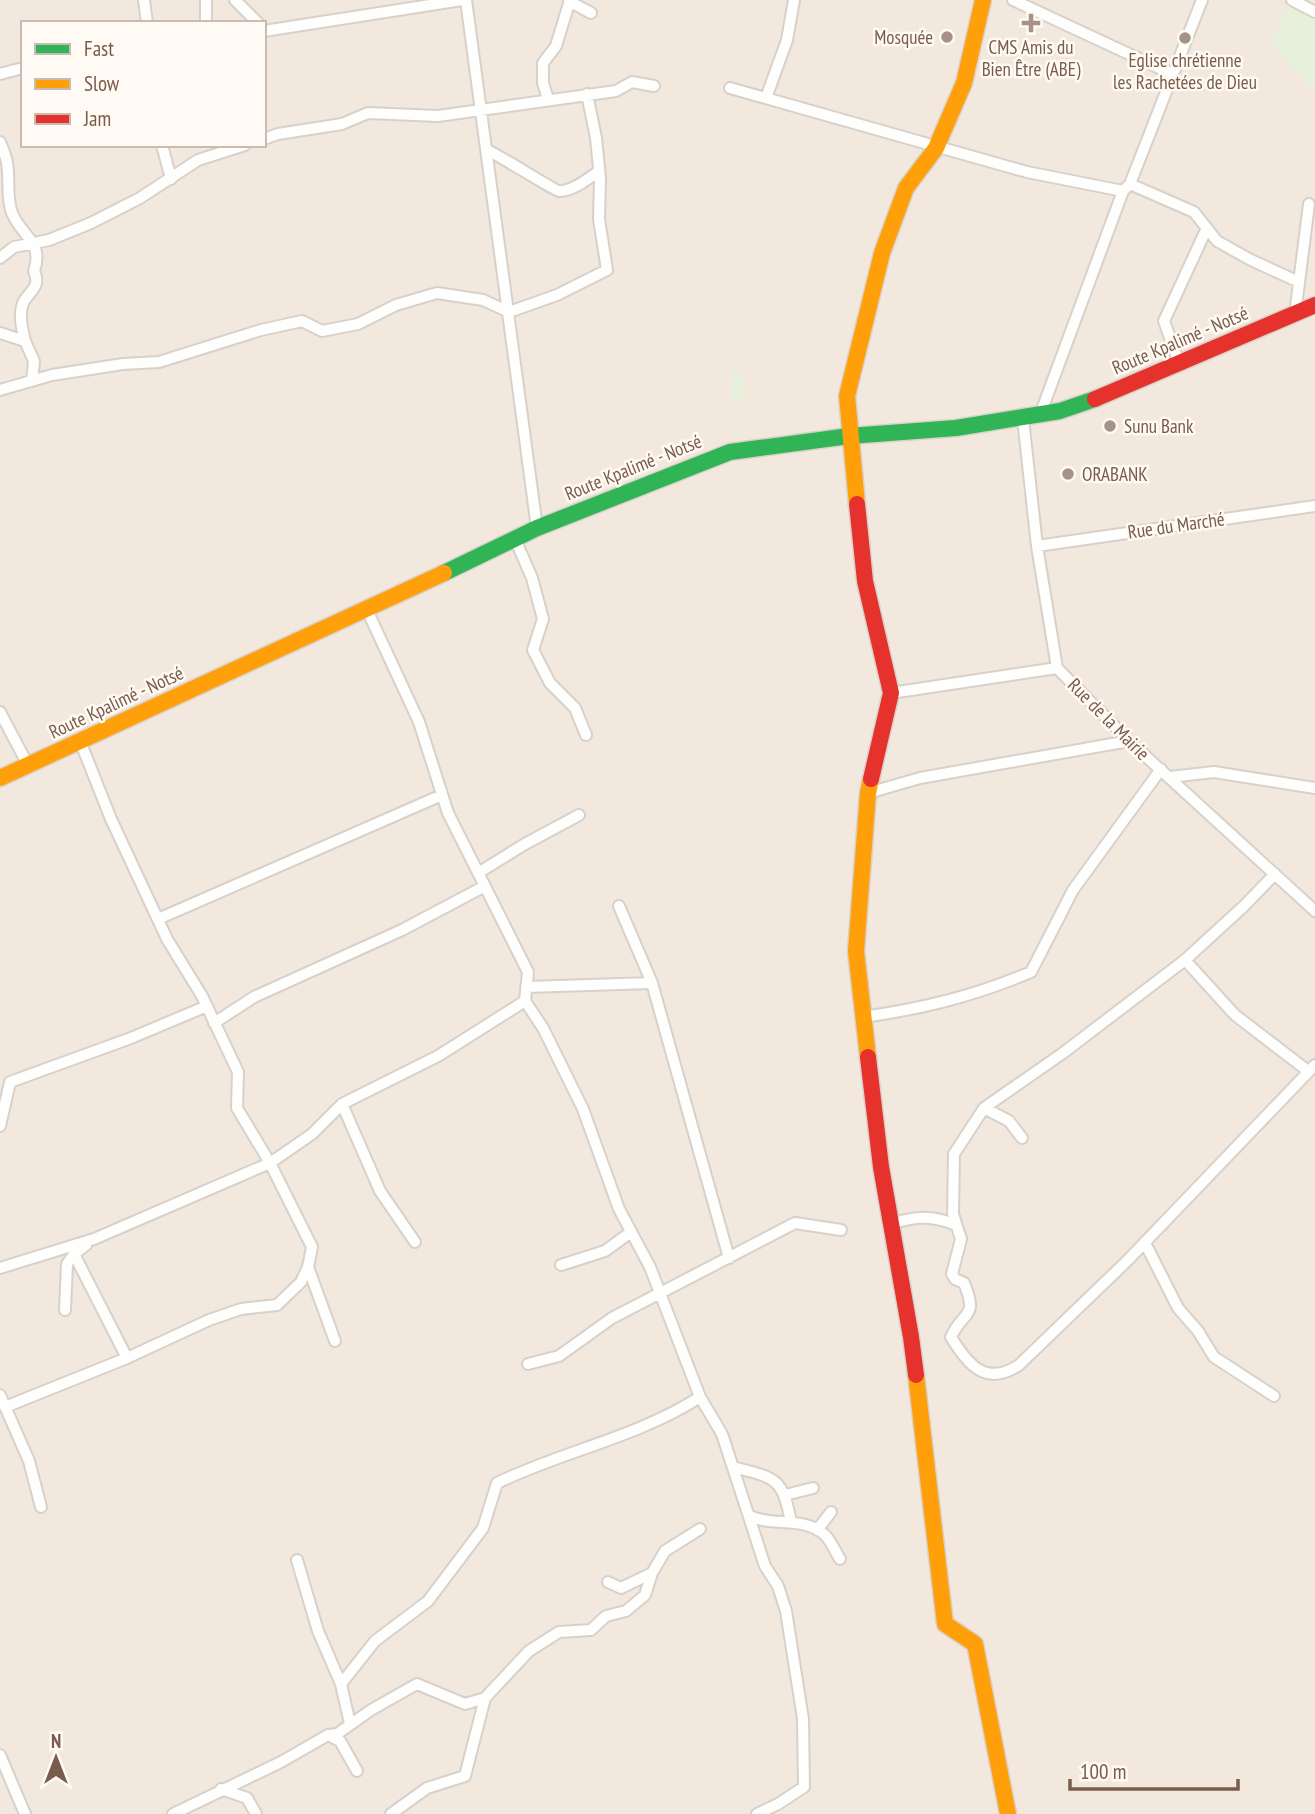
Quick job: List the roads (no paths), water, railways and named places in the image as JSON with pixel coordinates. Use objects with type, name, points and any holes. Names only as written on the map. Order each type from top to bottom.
[{"type":"street","points":[[144,0],[148,21]]},
{"type":"street","points":[[206,0],[206,21]]},
{"type":"street","points":[[235,0],[256,21]]},
{"type":"street","points":[[266,31],[464,0],[487,150],[537,528]]},
{"type":"street","points":[[766,98],[787,40],[794,0]]},
{"type":"street","points":[[983,0],[964,83],[936,148],[906,188],[882,253],[847,396],[865,581],[891,693],[868,793],[856,951],[881,1167],[912,1350],[944,1624],[975,1644],[1008,1814]]},
{"type":"street","points":[[1013,0],[1172,74]]},
{"type":"street","points":[[1040,415],[1126,188],[1202,0]]},
{"type":"street","points":[[1292,0],[1315,12]]},
{"type":"street","points":[[548,99],[543,83],[543,63],[556,47],[569,1],[591,13]]},
{"type":"street","points":[[0,74],[21,69]]},
{"type":"street","points":[[266,138],[342,124],[368,113],[438,116],[615,91],[632,82],[654,86]]},
{"type":"street","points":[[730,88],[1027,172],[1126,188],[1194,212],[1217,242],[1299,282]]},
{"type":"street","points":[[0,390],[52,375],[123,364],[159,362],[261,330],[302,321],[322,331],[358,324],[396,305],[437,293],[483,300],[509,312],[557,295],[607,270],[598,219],[599,171],[587,94]]},
{"type":"street","points":[[0,142],[7,161],[10,209],[19,227],[34,243],[38,259],[34,271],[37,278],[35,290],[23,302],[20,324],[34,361],[32,381]]},
{"type":"street","points":[[163,147],[171,178]]},
{"type":"street","points":[[0,258],[14,247],[50,240],[90,223],[140,198],[198,160],[239,147]]},
{"type":"street","points":[[487,150],[557,191],[580,183],[599,171]]},
{"type":"street","points":[[1294,313],[1309,204]]},
{"type":"street","points":[[1179,363],[1164,321],[1206,230]]},
{"type":"street","name":"Route Kpalimé - Notsé","points":[[0,778],[367,610],[537,528],[730,452],[849,436],[956,428],[1040,415],[1105,395],[1315,305]]},
{"type":"street","points":[[0,333],[25,341]]},
{"type":"street","name":"Rue de la Mairie","points":[[1023,419],[1037,546],[1057,668],[1129,741],[1315,911]]},
{"type":"street","name":"Rue du Marché","points":[[1037,546],[1315,506]]},
{"type":"street","points":[[515,538],[532,578],[543,619],[533,650],[550,683],[575,708],[586,735]]},
{"type":"street","points":[[367,610],[419,722],[448,813],[528,972],[524,1001],[543,1028],[583,1109],[619,1209],[650,1267],[700,1396],[722,1434],[765,1566],[778,1586],[786,1611],[803,1719],[804,1787],[757,1814]]},
{"type":"street","points":[[891,693],[1057,668]]},
{"type":"street","points":[[0,712],[28,765]]},
{"type":"street","points":[[5,1407],[127,1359],[209,1320],[241,1309],[277,1305],[301,1282],[308,1267],[312,1247],[270,1163],[237,1108],[237,1072],[206,1006],[158,919],[111,819],[80,741]]},
{"type":"street","points":[[868,793],[920,778],[1129,741]]},
{"type":"street","points":[[864,1017],[913,1010],[984,992],[1031,972],[1073,891],[1166,773],[1214,772],[1315,788]]},
{"type":"street","points":[[158,919],[442,795]]},
{"type":"street","points":[[478,873],[579,815]]},
{"type":"street","points":[[1185,960],[1235,1015],[1311,1068],[1145,1243],[1030,1355],[1007,1373],[999,1375],[980,1371],[961,1354],[951,1337],[955,1328],[970,1313],[971,1306],[964,1283],[955,1279],[952,1274],[961,1239],[953,1214],[954,1154],[984,1108],[1063,1053],[1185,960],[1275,874]]},
{"type":"street","points":[[214,1023],[254,997],[402,930],[485,886]]},
{"type":"street","points":[[619,906],[652,983],[729,1258]]},
{"type":"street","points":[[526,987],[652,983]]},
{"type":"street","points":[[0,1268],[94,1239],[270,1163],[312,1134],[342,1104],[439,1056],[524,1001]]},
{"type":"street","points":[[0,1126],[10,1082],[131,1038],[206,1006]]},
{"type":"street","points":[[342,1104],[380,1191],[415,1242]]},
{"type":"street","points":[[984,1108],[1009,1121],[1022,1138]]},
{"type":"street","points":[[891,1224],[914,1217],[936,1217],[956,1225]]},
{"type":"street","points":[[528,1364],[559,1356],[612,1318],[795,1223],[841,1230]]},
{"type":"street","points":[[561,1265],[605,1251],[631,1232]]},
{"type":"street","points":[[65,1310],[67,1264],[74,1254],[94,1239]]},
{"type":"street","points":[[1145,1243],[1178,1308],[1198,1331],[1214,1357],[1274,1396]]},
{"type":"street","points":[[74,1254],[127,1359]]},
{"type":"street","points":[[308,1267],[335,1340]]},
{"type":"street","points":[[0,1395],[29,1461],[41,1507]]},
{"type":"street","points":[[341,1684],[375,1641],[428,1601],[483,1528],[497,1483],[526,1469],[672,1415],[700,1396]]},
{"type":"street","points":[[733,1467],[769,1476],[785,1495],[791,1522]]},
{"type":"street","points":[[785,1495],[813,1488]]},
{"type":"street","points":[[817,1530],[831,1512]]},
{"type":"street","points":[[750,1516],[756,1520],[791,1522],[817,1530],[826,1536],[840,1559]]},
{"type":"street","points":[[391,1814],[428,1788],[465,1776],[485,1698],[529,1651],[559,1632],[591,1630],[606,1616],[626,1611],[645,1595],[652,1573],[665,1551],[700,1529]]},
{"type":"street","points":[[297,1560],[318,1631],[341,1684],[350,1724]]},
{"type":"street","points":[[608,1582],[621,1588],[652,1573]]},
{"type":"street","points":[[173,1814],[281,1762],[328,1735],[337,1734],[371,1710],[417,1684],[465,1704],[485,1698]]},
{"type":"street","points":[[328,1735],[340,1741],[357,1771]]},
{"type":"street","points":[[0,1755],[25,1814]]},
{"type":"street","points":[[221,1789],[247,1798],[256,1814]]},
{"type":"place","name":"CMS Amis du Bien Être (ABE)","points":[[1031,23]]},
{"type":"place","name":"Mosquée","points":[[947,37]]},
{"type":"place","name":"Eglise chrétienne les Rachetées de Dieu","points":[[1185,38]]},
{"type":"place","name":"Sunu Bank","points":[[1110,426]]},
{"type":"place","name":"ORABANK","points":[[1068,474]]}]
